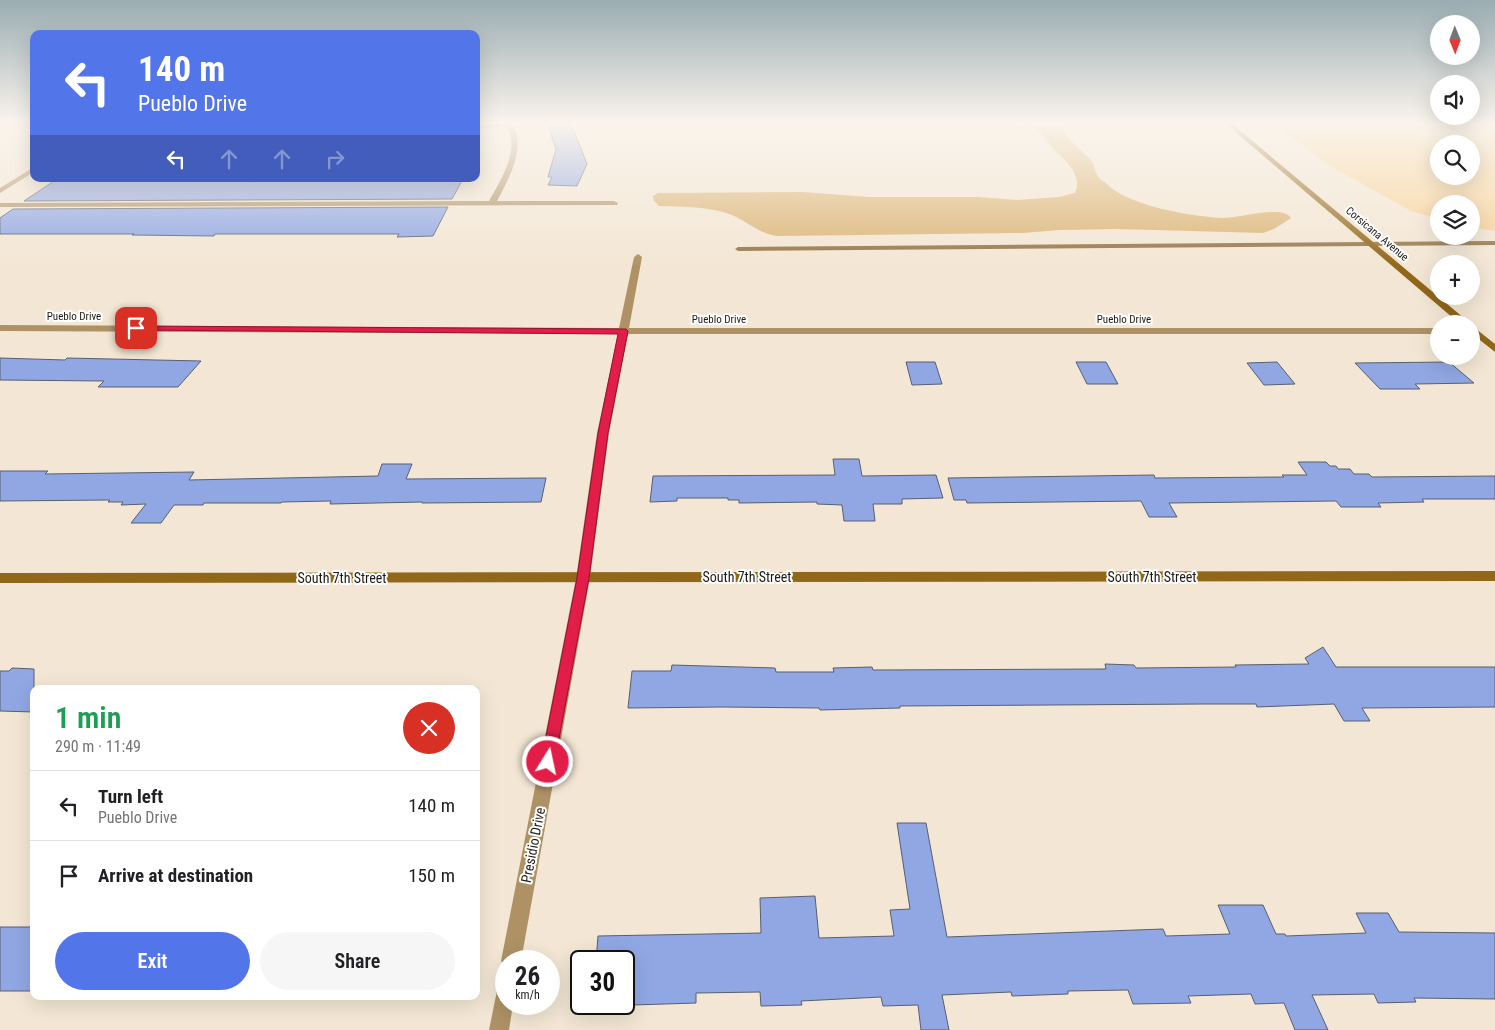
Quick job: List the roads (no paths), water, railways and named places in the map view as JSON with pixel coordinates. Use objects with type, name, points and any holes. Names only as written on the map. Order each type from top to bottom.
[{"type":"main road","name":"Corsicana Avenue","points":[[1284,171],[1455,315]]},
{"type":"main road","points":[[1480,337],[1495,349]]},
{"type":"main road","name":"South 7th Street","points":[[0,578],[1495,576]]},
{"type":"street","points":[[492,203],[508,171]]},
{"type":"street","points":[[0,191],[30,172]]},
{"type":"street","points":[[0,205],[614,203]]},
{"type":"street","name":"Presidio Drive","points":[[513,950],[583,578],[603,433],[638,257]]},
{"type":"street","name":"Pueblo Drive","points":[[0,328],[1430,332]]},
{"type":"street","points":[[498,1030],[501,1015]]},
{"type":"waterway","points":[[738,249],[1495,243]]}]
